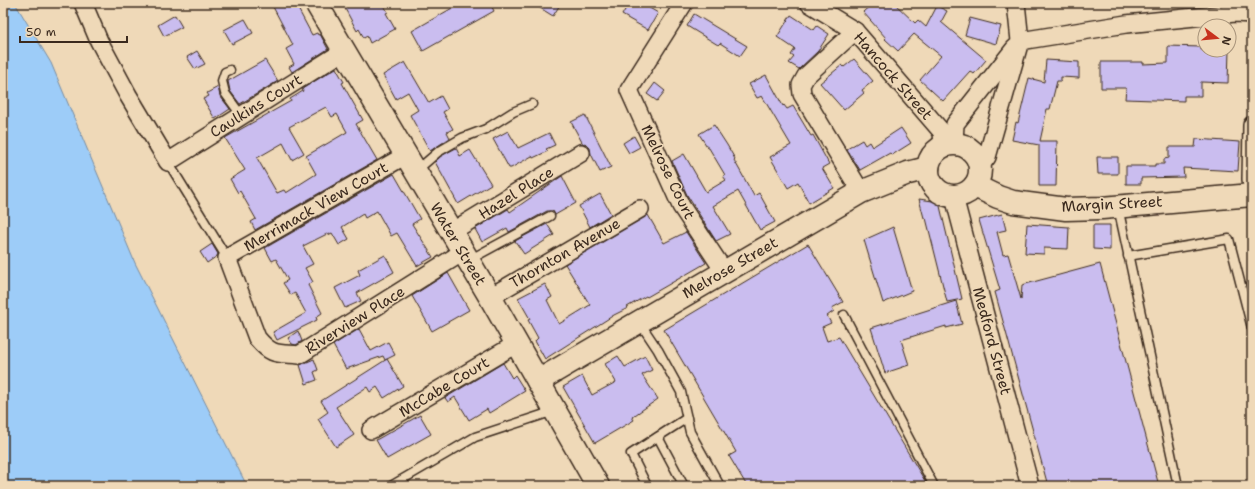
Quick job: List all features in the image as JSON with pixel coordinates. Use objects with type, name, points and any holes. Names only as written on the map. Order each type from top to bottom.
[{"type":"street","points":[[83,3],[102,48],[168,162]]},
{"type":"street","name":"Water Street","points":[[316,3],[490,297],[598,486]]},
{"type":"street","name":"Melrose Court","points":[[684,3],[630,90],[681,206],[724,271]]},
{"type":"street","name":"Hancock Street","points":[[809,3],[855,31],[942,132],[948,145]]},
{"type":"street","points":[[978,176],[977,157],[970,148],[962,144],[948,145],[934,153],[928,168],[930,180],[937,190],[945,195],[963,195],[971,191],[987,157],[1020,41],[1016,3]]},
{"type":"street","points":[[948,145],[955,124],[1020,41],[1126,24],[1235,13],[1252,14]]},
{"type":"street","points":[[855,31],[806,76],[801,84],[802,94],[861,192]]},
{"type":"street","name":"Caulkins Court","points":[[168,162],[344,51]]},
{"type":"street","points":[[1252,125],[1252,186]]},
{"type":"street","name":"Hazel Place","points":[[451,232],[581,153]]},
{"type":"street","name":"Merrimack View Court","points":[[227,258],[411,164]]},
{"type":"street","name":"Melrose Street","points":[[538,381],[861,192],[908,173],[928,168]]},
{"type":"street","name":"Margin Street","points":[[978,176],[998,197],[1020,203],[1066,209],[1252,195]]},
{"type":"street","name":"Medford Street","points":[[954,196],[1030,486]]},
{"type":"street","name":"Thornton Avenue","points":[[490,297],[640,209]]},
{"type":"street","name":"Riverview Place","points":[[227,258],[257,338],[266,348],[276,354],[298,355],[465,256]]},
{"type":"street","name":"McCabe Court","points":[[372,430],[516,344]]},
{"type":"lane","points":[[230,70],[225,72],[222,81],[225,93],[242,116]]},
{"type":"lane","points":[[411,164],[438,152],[462,138],[486,129],[513,112],[532,104]]},
{"type":"lane","points":[[168,162],[227,258]]},
{"type":"lane","points":[[1118,206],[1178,486]]},
{"type":"lane","points":[[465,256],[550,216]]},
{"type":"lane","points":[[1128,256],[1229,239],[1252,328]]},
{"type":"lane","points":[[844,315],[934,486]]},
{"type":"lane","points":[[639,321],[658,350],[681,392],[690,432],[720,486]]},
{"type":"lane","points":[[391,486],[475,437],[555,410]]},
{"type":"lane","points":[[647,486],[631,454],[687,418]]},
{"type":"lane","points":[[658,437],[684,486]]},
{"type":"water","points":[[3,3],[15,3],[51,63],[135,263],[247,486],[3,486]]},
{"type":"building","points":[[271,3],[295,3],[312,35],[317,33],[318,35],[320,34],[328,49],[292,72],[289,67],[294,64],[286,49],[293,45]]},
{"type":"building","points":[[342,3],[382,3],[388,12],[386,13],[395,29],[370,43],[367,36],[364,38],[359,29],[357,31]]},
{"type":"building","points":[[461,3],[490,3],[494,11],[423,51],[412,31]]},
{"type":"building","points":[[532,3],[561,3],[553,16]]},
{"type":"building","points":[[629,3],[641,3],[658,13],[648,30],[622,15]]},
{"type":"building","points":[[873,3],[894,3],[915,23],[918,20],[926,27],[937,6],[947,11],[941,22],[986,60],[974,74],[970,71],[943,101],[920,80],[941,56],[914,34],[898,51],[885,39],[886,38],[863,12]]},
{"type":"building","points":[[694,14],[747,46],[740,56],[720,43],[718,45],[687,26]]},
{"type":"building","points":[[175,15],[182,27],[164,36],[158,25]]},
{"type":"building","points":[[791,15],[814,30],[817,26],[829,34],[818,51],[799,69],[789,63],[794,57],[791,55],[795,49],[777,37]]},
{"type":"building","points":[[970,18],[1001,26],[996,44],[965,35]]},
{"type":"building","points":[[245,19],[253,33],[232,44],[224,30]]},
{"type":"building","points":[[1168,46],[1197,47],[1197,58],[1229,58],[1228,83],[1201,82],[1201,96],[1184,96],[1184,101],[1125,99],[1126,88],[1101,88],[1101,62],[1143,62],[1143,64],[1168,63]]},
{"type":"building","points":[[197,51],[205,64],[195,69],[187,57]]},
{"type":"building","points":[[854,59],[873,81],[862,90],[864,93],[844,110],[820,83],[842,65],[844,67]]},
{"type":"building","points":[[265,60],[278,81],[240,104],[230,91],[228,81]]},
{"type":"building","points":[[1046,60],[1079,62],[1079,78],[1061,77],[1061,81],[1057,81],[1050,109],[1047,109],[1040,141],[1057,141],[1056,186],[1039,186],[1039,145],[1012,140],[1016,122],[1018,123],[1029,78],[1044,82]]},
{"type":"building","points":[[405,62],[429,103],[441,96],[448,109],[443,112],[453,129],[447,132],[450,138],[430,151],[410,115],[418,110],[408,92],[396,99],[383,75]]},
{"type":"building","points":[[336,68],[344,82],[342,83],[363,120],[356,124],[377,160],[255,230],[251,222],[256,219],[240,191],[238,193],[230,179],[245,170],[225,138],[291,101],[290,99],[303,91],[302,89]],"holes":[[[326,107],[332,117],[337,114],[347,132],[306,156],[316,174],[286,193],[284,190],[277,193],[257,158],[283,143],[292,160],[304,153],[289,127]]]},
{"type":"building","points":[[766,75],[783,106],[784,105],[787,109],[793,106],[811,136],[813,135],[829,164],[822,168],[834,188],[809,203],[798,182],[788,188],[770,157],[791,145],[762,96],[757,98],[749,84]]},
{"type":"building","points":[[655,83],[665,91],[657,101],[647,94]]},
{"type":"building","points":[[218,87],[220,96],[230,109],[215,119],[203,99],[209,96],[207,93]]},
{"type":"building","points":[[585,115],[611,167],[600,172],[591,154],[590,148],[585,143],[583,144],[571,122]]},
{"type":"building","points":[[714,125],[735,159],[734,160],[754,196],[759,193],[775,222],[760,230],[738,191],[713,206],[730,234],[716,241],[687,195],[672,161],[684,154],[706,192],[726,180],[723,176],[725,175],[699,134]]},
{"type":"building","points":[[901,128],[911,143],[892,155],[890,153],[860,170],[847,149],[862,140],[865,145],[869,142],[872,147]]},
{"type":"building","points":[[508,131],[518,148],[549,133],[555,145],[546,149],[548,151],[533,158],[532,156],[509,168],[493,139]]},
{"type":"building","points":[[634,136],[640,147],[629,153],[623,143]]},
{"type":"building","points":[[1196,139],[1240,142],[1238,171],[1183,168],[1184,177],[1141,178],[1141,184],[1126,184],[1126,166],[1155,166],[1155,164],[1164,164],[1164,159],[1169,158],[1169,147],[1195,147]]},
{"type":"building","points":[[456,148],[460,156],[470,150],[491,184],[458,204],[435,162],[441,156]]},
{"type":"building","points":[[1097,157],[1118,157],[1118,174],[1098,174]]},
{"type":"building","points":[[394,174],[420,219],[412,224],[433,257],[417,266],[397,233],[391,236],[377,211],[365,218],[363,214],[342,227],[349,239],[339,245],[332,233],[303,246],[313,264],[305,268],[313,282],[308,285],[322,313],[316,317],[317,320],[277,340],[273,332],[306,313],[295,293],[291,295],[283,283],[288,280],[276,259],[272,261],[265,248]]},
{"type":"building","points":[[562,176],[576,203],[555,215],[553,211],[547,211],[509,232],[507,228],[482,242],[475,229],[508,209],[510,212]]},
{"type":"building","points":[[600,194],[611,214],[590,227],[579,206]]},
{"type":"building","points":[[919,199],[939,202],[962,299],[947,302],[926,218],[924,218]]},
{"type":"building","points":[[1002,214],[1006,230],[997,232],[1003,255],[1008,254],[1021,299],[1022,285],[1100,264],[1159,486],[1048,486],[995,292],[1000,290],[979,220]]},
{"type":"building","points":[[648,215],[664,243],[686,232],[706,263],[627,307],[628,308],[614,315],[545,359],[535,341],[538,338],[528,320],[530,319],[518,298],[545,284],[552,297],[547,300],[559,324],[590,305],[565,264]]},
{"type":"building","points":[[547,224],[554,235],[524,254],[515,241]]},
{"type":"building","points":[[1027,224],[1069,227],[1068,249],[1044,248],[1044,254],[1025,253]]},
{"type":"building","points":[[1093,225],[1110,225],[1110,250],[1093,249]]},
{"type":"building","points":[[893,227],[912,291],[883,303],[864,240]]},
{"type":"building","points":[[212,244],[218,254],[207,263],[200,252]]},
{"type":"building","points":[[808,244],[843,302],[832,308],[834,311],[827,316],[831,323],[822,327],[827,341],[839,337],[928,486],[747,486],[729,456],[736,452],[664,330]]},
{"type":"building","points":[[385,255],[394,272],[357,293],[361,301],[345,308],[335,288],[360,275],[358,270]]},
{"type":"building","points":[[448,273],[469,310],[432,331],[412,296]]},
{"type":"building","points":[[956,301],[962,324],[946,328],[946,326],[901,340],[909,365],[885,373],[871,328]]},
{"type":"building","points":[[359,329],[371,351],[388,342],[395,355],[385,360],[383,356],[346,369],[333,345]]},
{"type":"building","points":[[298,331],[302,341],[296,345],[292,344],[288,338]]},
{"type":"building","points":[[618,356],[625,367],[645,356],[652,370],[642,375],[658,399],[632,417],[634,420],[595,443],[563,387],[582,376],[592,395],[616,382],[605,364]]},
{"type":"building","points":[[314,359],[318,370],[314,372],[317,380],[306,384],[300,365]]},
{"type":"building","points":[[387,359],[403,386],[384,398],[377,387],[370,392],[367,387],[336,407],[354,435],[336,447],[318,419],[328,412],[321,401]]},
{"type":"building","points":[[503,363],[512,378],[515,375],[525,391],[489,413],[487,409],[469,420],[455,397],[448,402],[445,398]]},
{"type":"building","points":[[420,415],[431,434],[387,459],[376,440]]}]
